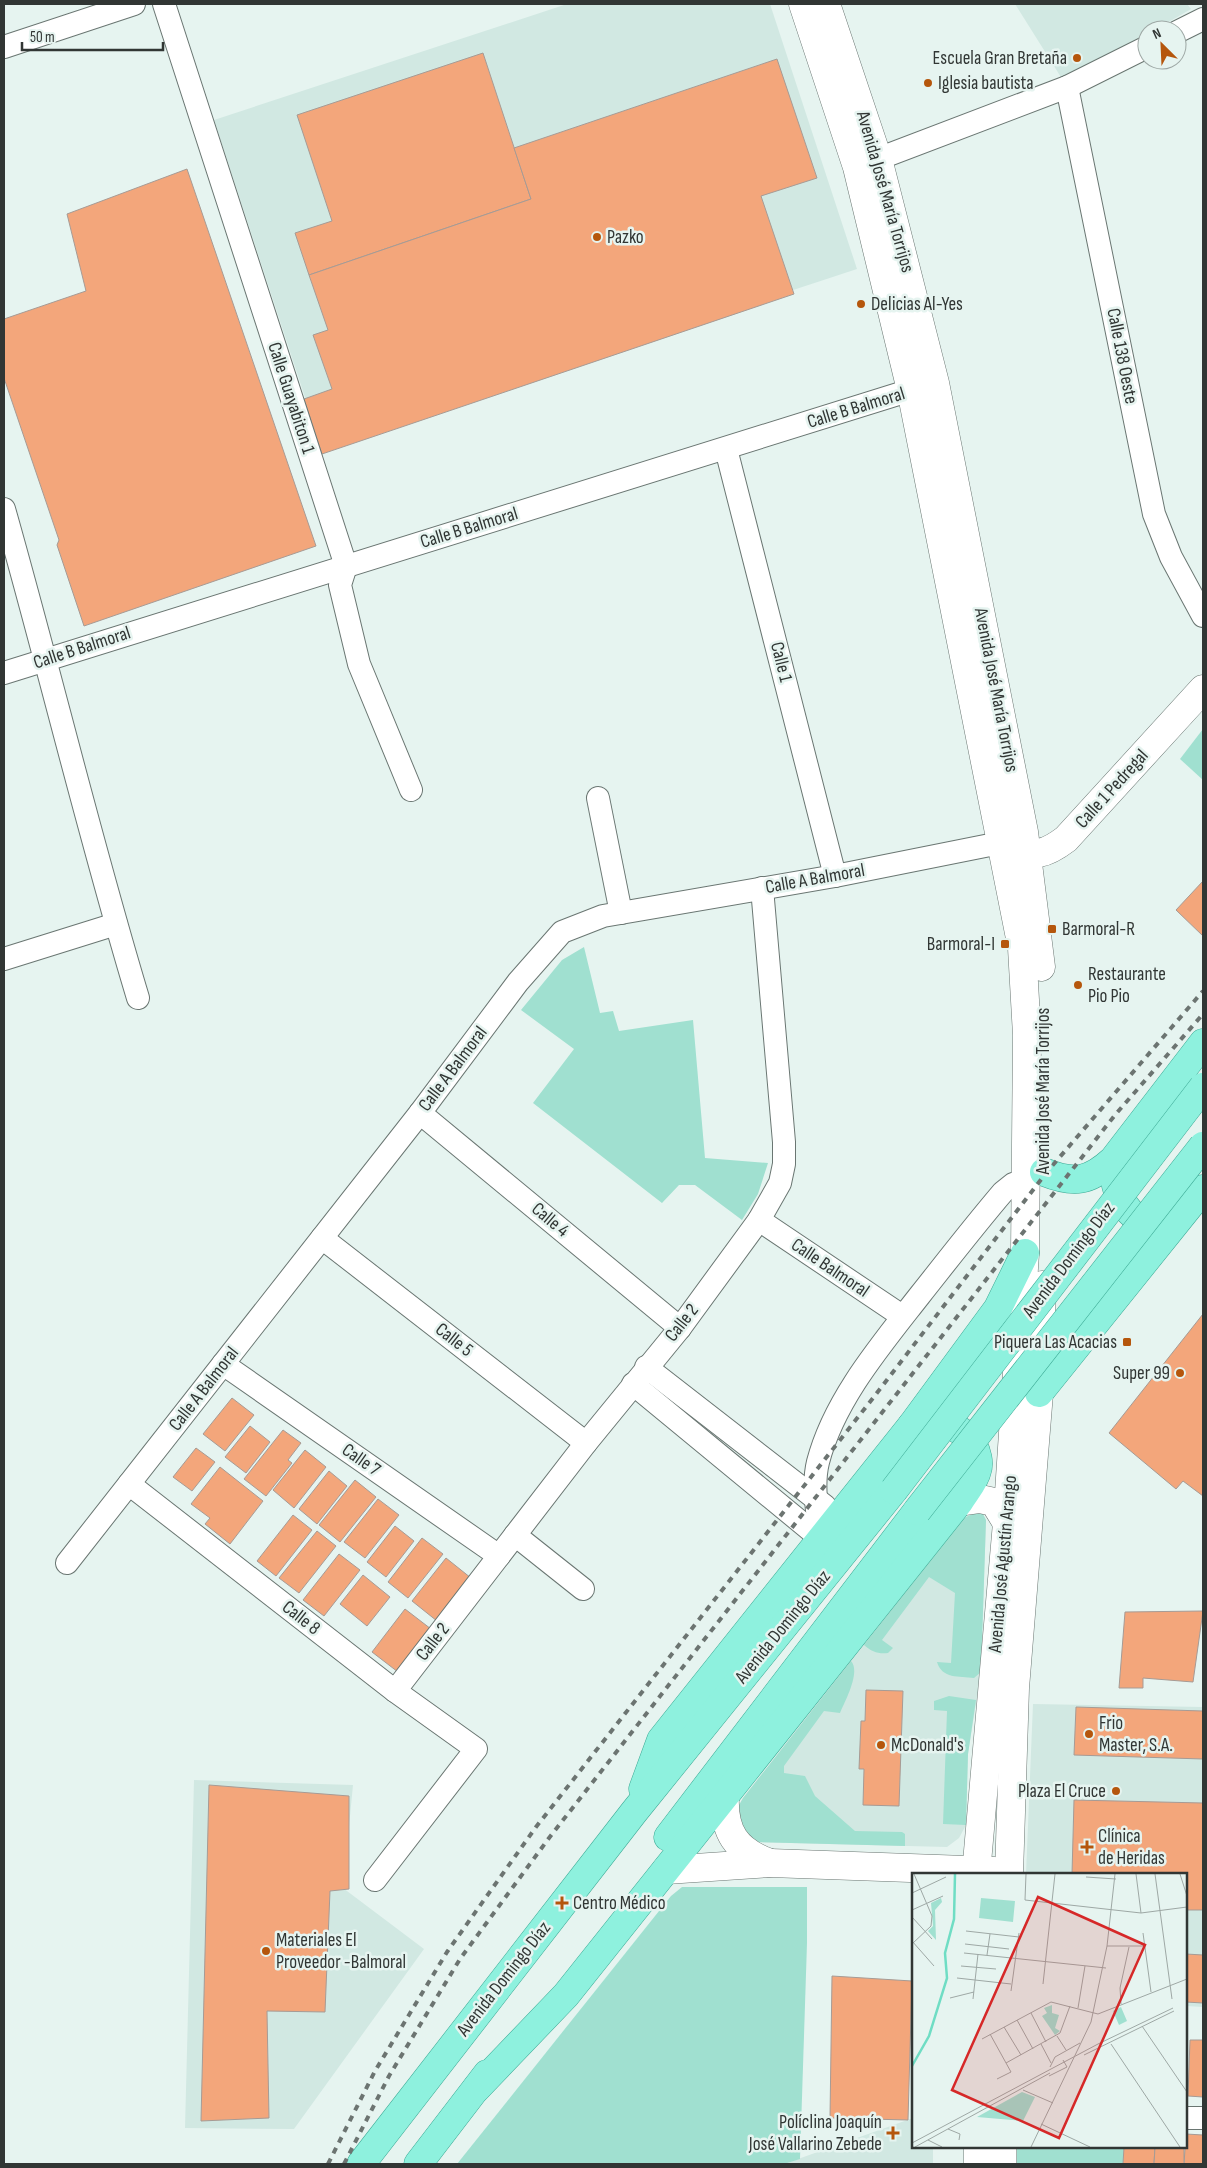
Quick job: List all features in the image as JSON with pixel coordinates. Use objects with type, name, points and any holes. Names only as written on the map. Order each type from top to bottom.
[{"type":"main road","name":"Avenida José María Torrijos","points":[[803,4],[868,163]]},
{"type":"main road","name":"Avenida José María Torrijos","points":[[826,4],[868,163],[923,387],[1016,851],[1040,944],[1045,1032],[1035,1175],[1025,1253]]},
{"type":"main road","name":"Calle 1 Pedregal","points":[[1016,851],[1042,854],[1066,839],[1203,689]]},
{"type":"main road","points":[[1035,1175],[1081,1180],[1098,1173],[1113,1160],[1203,1043]]},
{"type":"main road","name":"Avenida Domingo Díaz","points":[[361,2164],[634,1812],[894,1490],[1203,1087]]},
{"type":"main road","name":"Avenida Domingo Díaz","points":[[418,2164],[917,1511],[1203,1146]]},
{"type":"main road","points":[[1113,1160],[1116,1191],[1124,1207],[1140,1220],[1162,1223],[1180,1218]]},
{"type":"main road","name":"Avenida José María Torrijos","points":[[1035,1175],[1039,1393]]},
{"type":"main road","points":[[1039,1393],[1203,1189]]},
{"type":"main road","points":[[634,1812],[661,1740],[912,1424],[998,1308],[1025,1253]]},
{"type":"main road","name":"Avenida José Agustín Arango","points":[[976,1872],[1007,1523],[1025,1253]]},
{"type":"main road","name":"Avenida José Agustín Arango","points":[[1009,1873],[1015,1688],[1039,1393]]},
{"type":"main road","points":[[476,2088],[566,1996],[959,1502],[978,1471],[977,1452],[968,1436],[953,1425],[940,1422],[912,1424]]},
{"type":"main road","points":[[959,1502],[980,1500],[994,1502],[1007,1523]]},
{"type":"main road","points":[[725,1795],[724,1813],[729,1831],[739,1846],[753,1857],[770,1864]]},
{"type":"main road","points":[[666,1870],[770,1864],[1009,1873]]},
{"type":"main road","points":[[978,2148],[978,2164]]},
{"type":"main road","points":[[1002,2148],[1002,2164]]},
{"type":"street","points":[[4,47],[134,4]]},
{"type":"street","name":"Calle Guayabiton 1","points":[[164,4],[346,566],[340,585],[359,664],[411,790]]},
{"type":"street","points":[[1187,27],[1203,19]]},
{"type":"street","points":[[868,163],[1067,87],[1137,52]]},
{"type":"street","name":"Calle 138 Oeste","points":[[1067,87],[1154,514],[1172,557],[1203,616]]},
{"type":"street","name":"Calle B Balmoral","points":[[4,673],[46,658],[923,387]]},
{"type":"street","name":"Calle 1","points":[[726,448],[835,876]]},
{"type":"street","points":[[4,508],[46,658],[116,924],[138,998]]},
{"type":"street","points":[[598,798],[620,913]]},
{"type":"street","name":"Calle A Balmoral","points":[[67,1563],[420,1113],[518,982],[562,932],[603,916],[835,876],[990,845],[1016,851]]},
{"type":"street","name":"Calle 2","points":[[395,1691],[632,1384],[680,1328],[759,1220],[780,1183],[784,1164],[784,1142],[762,888]]},
{"type":"street","points":[[4,959],[116,924]]},
{"type":"street","name":"Calle 4","points":[[420,1113],[680,1328]]},
{"type":"street","points":[[820,1538],[816,1499],[817,1464],[830,1427],[856,1382],[902,1316],[1003,1192],[1013,1184],[1035,1175]]},
{"type":"street","name":"Calle Balmoral","points":[[759,1220],[902,1316]]},
{"type":"street","name":"Calle 5","points":[[322,1238],[586,1443]]},
{"type":"street","name":"Calle 7","points":[[223,1364],[499,1556]]},
{"type":"street","points":[[646,1367],[837,1517]]},
{"type":"street","points":[[632,1384],[820,1538]]},
{"type":"street","name":"Calle 8","points":[[129,1484],[395,1691],[476,1749],[375,1880]]},
{"type":"street","points":[[515,1535],[583,1589]]},
{"type":"street","points":[[1187,2118],[1203,2118]]},
{"type":"shaded area","points":[[567,4],[770,4],[857,269],[321,446],[214,120]]},
{"type":"shaded area","name":"Escuela Gran Bretaña","points":[[1015,4],[1187,4],[1191,9],[1172,20],[1137,20],[1137,41],[1064,82]]},
{"type":"shaded area","points":[[983,1514],[986,1520],[981,1672],[968,1754],[966,1825],[959,1838],[947,1847],[757,1842],[738,1807],[743,1798],[964,1518]]},
{"type":"shaded area","name":"Plaza El Cruce","points":[[1033,1704],[1203,1707],[1203,2007],[1187,2006],[1187,1873],[1026,1873]]},
{"type":"shaded area","name":"Materiales El Proveedor -Balmoral","points":[[194,1780],[353,1785],[343,1888],[424,1949],[294,2129],[185,2128]]},
{"type":"shaded area","name":"Políclina Joaquín José Vallarino Zebede","points":[[912,2118],[912,2148],[933,2148],[933,2164],[784,2164]]},
{"type":"green space","points":[[1203,729],[1203,780],[1180,759]]},
{"type":"green space","points":[[584,947],[600,1013],[613,1011],[619,1031],[693,1020],[705,1158],[768,1163],[758,1194],[742,1220],[695,1185],[679,1185],[662,1203],[533,1103],[574,1049],[521,1010],[562,960]]},
{"type":"green space","points":[[976,1512],[983,1514],[986,1520],[981,1672],[974,1678],[957,1677],[947,1674],[939,1667],[937,1662],[951,1663],[955,1593],[929,1577],[882,1640],[893,1648],[888,1653],[881,1653],[872,1651],[864,1645],[964,1518]]},
{"type":"green space","points":[[851,1661],[854,1666],[853,1679],[840,1713],[824,1711],[784,1766],[784,1773],[805,1776],[815,1796],[855,1831],[902,1832],[905,1834],[905,1846],[757,1842],[740,1833],[738,1807],[743,1798]]},
{"type":"green space","points":[[949,1696],[976,1700],[968,1754],[966,1825],[943,1824],[947,1711],[934,1710],[934,1701]]},
{"type":"green space","points":[[682,1887],[807,1887],[800,2159],[784,2164],[457,2164],[671,1896]]},
{"type":"green space","points":[[1017,2148],[1124,2148],[1123,2164],[1017,2164]]},
{"type":"building","points":[[483,53],[531,199],[309,275],[295,233],[332,221],[297,115]]},
{"type":"building","name":"Pazko","points":[[777,59],[817,178],[761,196],[794,294],[322,454],[304,399],[332,389],[313,335],[328,330],[309,275],[531,199],[514,148]]},
{"type":"building","points":[[187,169],[316,546],[84,626],[57,545],[59,540],[4,378],[4,319],[86,291],[67,214]]},
{"type":"building","points":[[1203,881],[1203,936],[1176,910]]},
{"type":"building","name":"Super 99","points":[[1203,1314],[1203,1496],[1183,1481],[1176,1489],[1109,1433]]},
{"type":"building","points":[[232,1398],[254,1415],[225,1451],[203,1434]]},
{"type":"building","points":[[250,1426],[270,1442],[246,1473],[225,1457]]},
{"type":"building","points":[[283,1430],[301,1443],[288,1460],[292,1463],[266,1496],[244,1479]]},
{"type":"building","points":[[196,1448],[215,1462],[192,1491],[173,1477]]},
{"type":"building","points":[[305,1450],[326,1467],[294,1508],[273,1490]]},
{"type":"building","points":[[220,1467],[263,1501],[230,1544],[205,1524],[210,1518],[191,1504]]},
{"type":"building","points":[[329,1471],[347,1486],[317,1524],[299,1509]]},
{"type":"building","points":[[355,1480],[376,1497],[340,1542],[319,1525]]},
{"type":"building","points":[[378,1499],[399,1515],[365,1558],[344,1542]]},
{"type":"building","points":[[293,1515],[312,1530],[276,1576],[257,1561]]},
{"type":"building","points":[[395,1526],[414,1541],[386,1577],[367,1562]]},
{"type":"building","points":[[317,1531],[336,1546],[299,1593],[279,1578]]},
{"type":"building","points":[[422,1538],[443,1554],[408,1598],[388,1582]]},
{"type":"building","points":[[339,1554],[360,1570],[324,1616],[303,1600]]},
{"type":"building","points":[[446,1558],[471,1578],[437,1621],[412,1601]]},
{"type":"building","points":[[363,1575],[390,1597],[367,1626],[340,1604]]},
{"type":"building","points":[[405,1609],[431,1629],[398,1672],[372,1652]]},
{"type":"building","points":[[1203,1611],[1193,1682],[1143,1678],[1143,1688],[1119,1688],[1125,1612]]},
{"type":"building","name":"McDonald's","points":[[866,1690],[903,1691],[899,1806],[863,1805],[864,1769],[859,1769],[861,1721],[865,1721]]},
{"type":"building","points":[[1076,1707],[1203,1711],[1203,1759],[1074,1755]]},
{"type":"building","name":"Materiales El Proveedor -Balmoral","points":[[209,1785],[349,1796],[349,1889],[330,1891],[325,2012],[267,2011],[269,2118],[201,2121]]},
{"type":"building","points":[[1074,1800],[1203,1803],[1203,1910],[1187,1910],[1187,1873],[1072,1873]]},
{"type":"building","points":[[1187,1954],[1203,1955],[1203,2003],[1187,2002]]},
{"type":"building","points":[[832,1976],[912,1981],[908,2120],[830,2118]]},
{"type":"building","points":[[1190,2040],[1203,2040],[1203,2097],[1188,2096]]},
{"type":"building","points":[[1187,2134],[1203,2135],[1203,2164],[1184,2164]]},
{"type":"building","points":[[1124,2148],[1155,2148],[1154,2164],[1123,2164]]},
{"type":"building","points":[[1155,2148],[1184,2148],[1184,2164],[1154,2164]]},
{"type":"railway","points":[[328,2164],[375,2071],[447,1952],[536,1827],[873,1398],[1046,1173],[1203,991]]},
{"type":"railway","points":[[344,2164],[389,2076],[460,1959],[549,1838],[1115,1115],[1203,1014]]},
{"type":"place","name":"Escuela Gran Bretaña","points":[[1077,58]]},
{"type":"place","name":"Iglesia bautista","points":[[928,83]]},
{"type":"place","name":"Pazko","points":[[597,237]]},
{"type":"place","name":"Delicias Al-Yes","points":[[861,304]]},
{"type":"place","name":"Barmoral-R","points":[[1052,929]]},
{"type":"place","name":"Barmoral-I","points":[[1005,944]]},
{"type":"place","name":"Restaurante Pio Pio","points":[[1078,985]]},
{"type":"place","name":"Piquera Las Acacias","points":[[1127,1342]]},
{"type":"place","name":"Super 99","points":[[1180,1373]]},
{"type":"place","name":"Frio Master, S.A.","points":[[1089,1734]]},
{"type":"place","name":"McDonald's","points":[[881,1745]]},
{"type":"place","name":"Plaza El Cruce","points":[[1116,1791]]},
{"type":"place","name":"Clínica de Heridas","points":[[1087,1847]]},
{"type":"place","name":"Centro Médico","points":[[562,1903]]},
{"type":"place","name":"Materiales El Proveedor -Balmoral","points":[[266,1951]]},
{"type":"place","name":"Políclina Joaquín José Vallarino Zebede","points":[[893,2133]]}]
